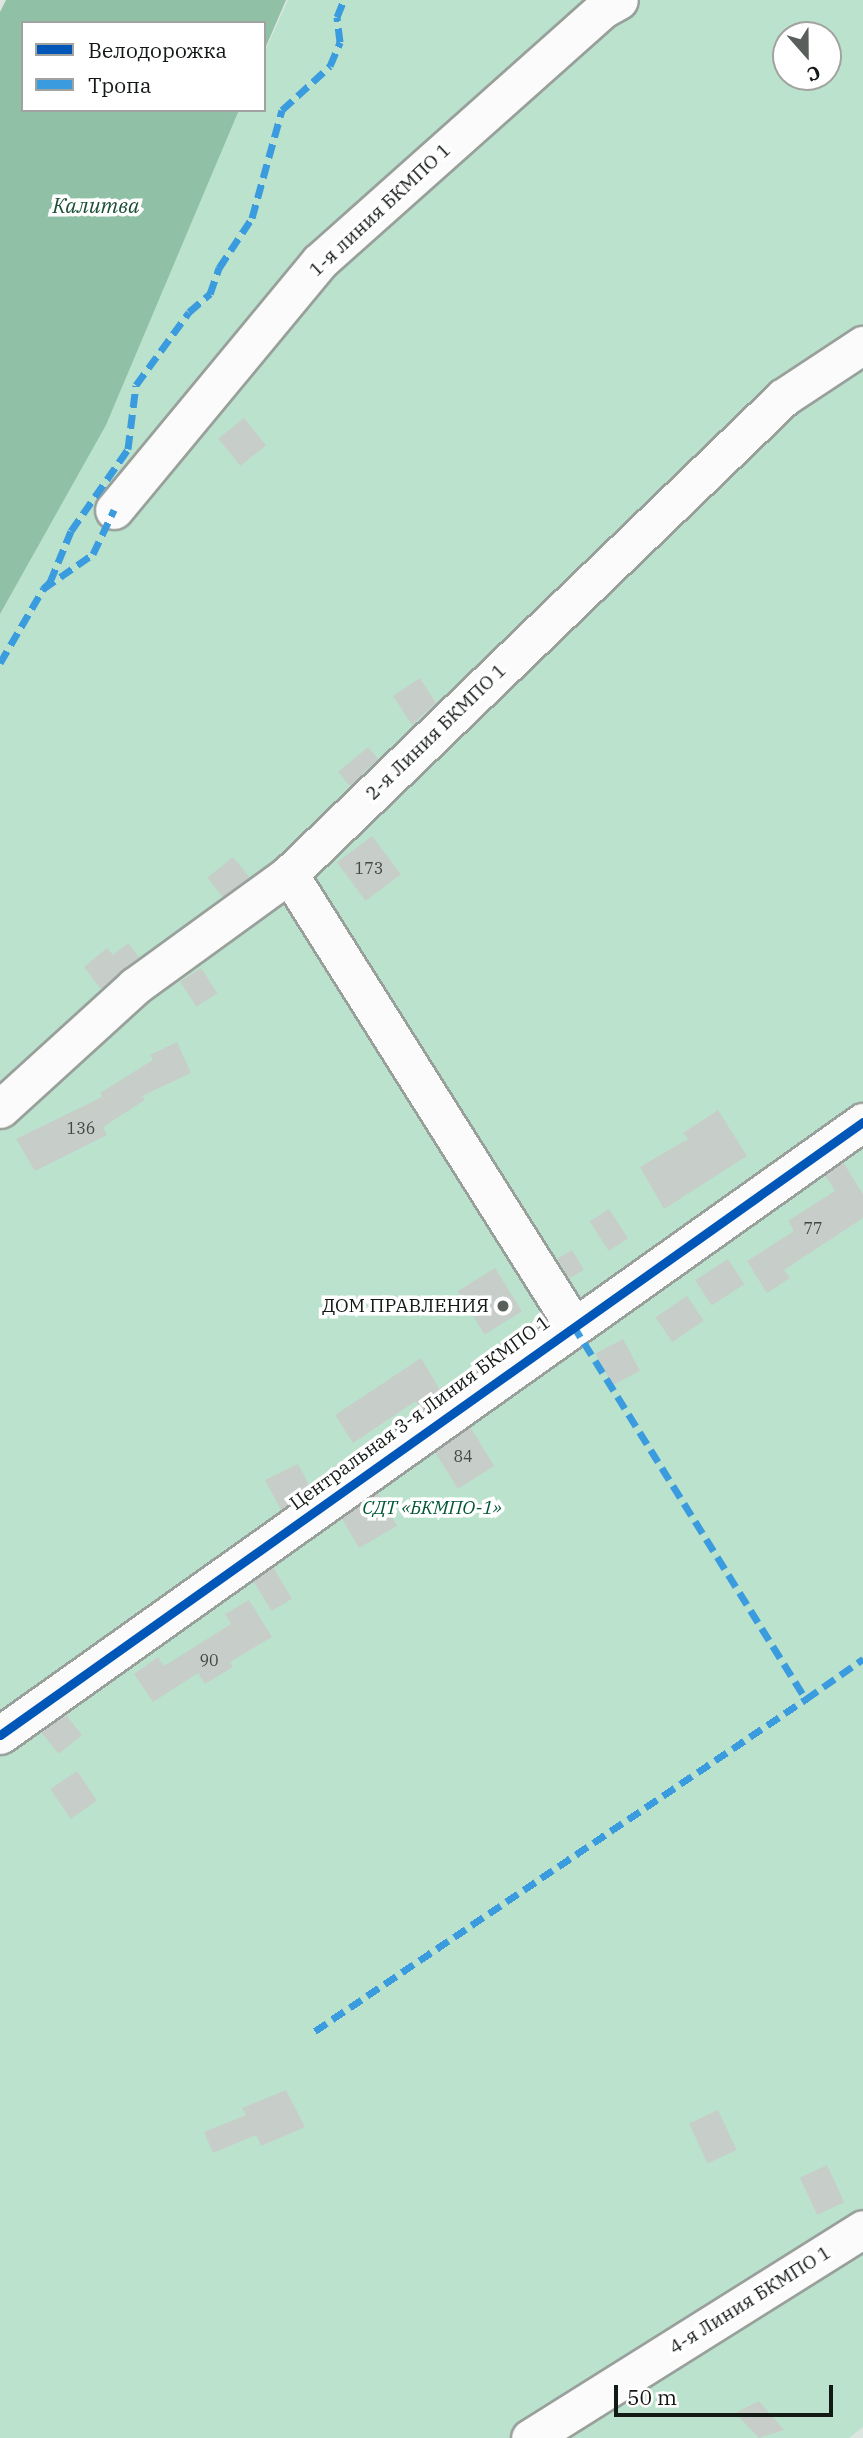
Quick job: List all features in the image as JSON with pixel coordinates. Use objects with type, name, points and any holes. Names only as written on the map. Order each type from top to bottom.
[{"type":"street","name":"1-я линия БКМПО 1","points":[[114,510],[318,262],[619,0]]},
{"type":"street","name":"2-я Линия БКМПО 1","points":[[0,1109],[135,986],[289,874],[784,397],[863,345]]},
{"type":"street","points":[[289,874],[573,1325]]},
{"type":"street","name":"Центральная 3-я Линия БКМПО 1","points":[[0,1735],[573,1325],[863,1122]]},
{"type":"street","name":"4-я Линия БКМПО 1","points":[[530,2438],[863,2229]]},
{"type":"green space","name":"СДТ «БКМПО-1»","points":[[288,0],[863,0],[863,2427],[849,2438],[0,2438],[0,590],[236,112],[266,112],[266,49]]},
{"type":"water","name":"Калитва","points":[[6,0],[286,0],[266,46],[266,21],[21,21],[21,112],[238,112],[106,425],[0,614],[0,12]]},
{"type":"building","points":[[244,418],[266,445],[240,466],[218,439]]},
{"type":"building","points":[[420,678],[436,703],[412,725],[393,696]]},
{"type":"building","points":[[368,747],[378,759],[350,786],[338,772]]},
{"type":"building","points":[[372,836],[401,874],[366,901],[337,862]]},
{"type":"building","points":[[233,857],[249,877],[224,898],[207,878]]},
{"type":"building","points":[[128,943],[139,957],[101,989],[84,967],[107,948],[113,955]]},
{"type":"building","points":[[201,968],[217,993],[196,1007],[180,982]]},
{"type":"building","points":[[177,1042],[191,1073],[142,1096],[145,1100],[103,1127],[107,1135],[35,1171],[16,1139],[102,1097],[100,1093],[153,1060],[150,1055]]},
{"type":"building","points":[[718,1110],[747,1156],[664,1209],[640,1167],[688,1139],[683,1133]]},
{"type":"building","points":[[843,1162],[863,1194],[863,1218],[784,1270],[790,1278],[767,1293],[747,1261],[794,1231],[788,1221],[835,1191],[825,1175]]},
{"type":"building","points":[[609,1209],[628,1238],[609,1251],[590,1222]]},
{"type":"building","points":[[572,1250],[584,1270],[569,1278],[557,1259]]},
{"type":"building","points":[[728,1259],[744,1284],[712,1305],[695,1280]]},
{"type":"building","points":[[495,1268],[522,1311],[485,1335],[458,1291]]},
{"type":"building","points":[[687,1296],[704,1321],[672,1342],[655,1317]]},
{"type":"building","points":[[623,1339],[640,1371],[613,1385],[596,1354]]},
{"type":"building","points":[[421,1358],[443,1395],[421,1410],[416,1401],[353,1443],[335,1415]]},
{"type":"building","points":[[470,1427],[494,1466],[458,1489],[434,1450]]},
{"type":"building","points":[[298,1464],[311,1489],[281,1510],[265,1480]]},
{"type":"building","points":[[378,1493],[397,1526],[359,1548],[340,1515]]},
{"type":"building","points":[[273,1567],[292,1599],[271,1611],[252,1579]]},
{"type":"building","points":[[249,1600],[272,1637],[230,1662],[233,1667],[205,1684],[198,1673],[153,1702],[134,1674],[158,1657],[164,1666],[231,1624],[225,1614]]},
{"type":"building","points":[[65,1714],[82,1735],[59,1754],[42,1733]]},
{"type":"building","points":[[77,1771],[97,1801],[71,1819],[50,1789]]},
{"type":"building","points":[[286,2090],[305,2127],[261,2146],[256,2135],[213,2153],[204,2132],[246,2115],[242,2108]]},
{"type":"building","points":[[718,2110],[737,2150],[708,2163],[689,2124]]},
{"type":"building","points":[[827,2165],[844,2202],[817,2215],[800,2178]]},
{"type":"building","points":[[759,2401],[784,2430],[759,2438],[735,2413]]},
{"type":"marked path","points":[[43,589],[50,582],[71,531],[128,449],[136,385],[189,312],[210,294],[219,268],[252,218],[282,110],[330,66],[340,42],[337,17],[344,0]]},
{"type":"marked path","points":[[0,663],[43,589],[93,554],[114,510]]},
{"type":"marked path","points":[[573,1325],[806,1699],[863,1659]]},
{"type":"marked path","points":[[315,2031],[806,1699]]},
{"type":"cycle path","points":[[0,1735],[863,1122]]},
{"type":"place","name":"ДОМ ПРАВЛЕНИЯ","points":[[503,1306]]}]
